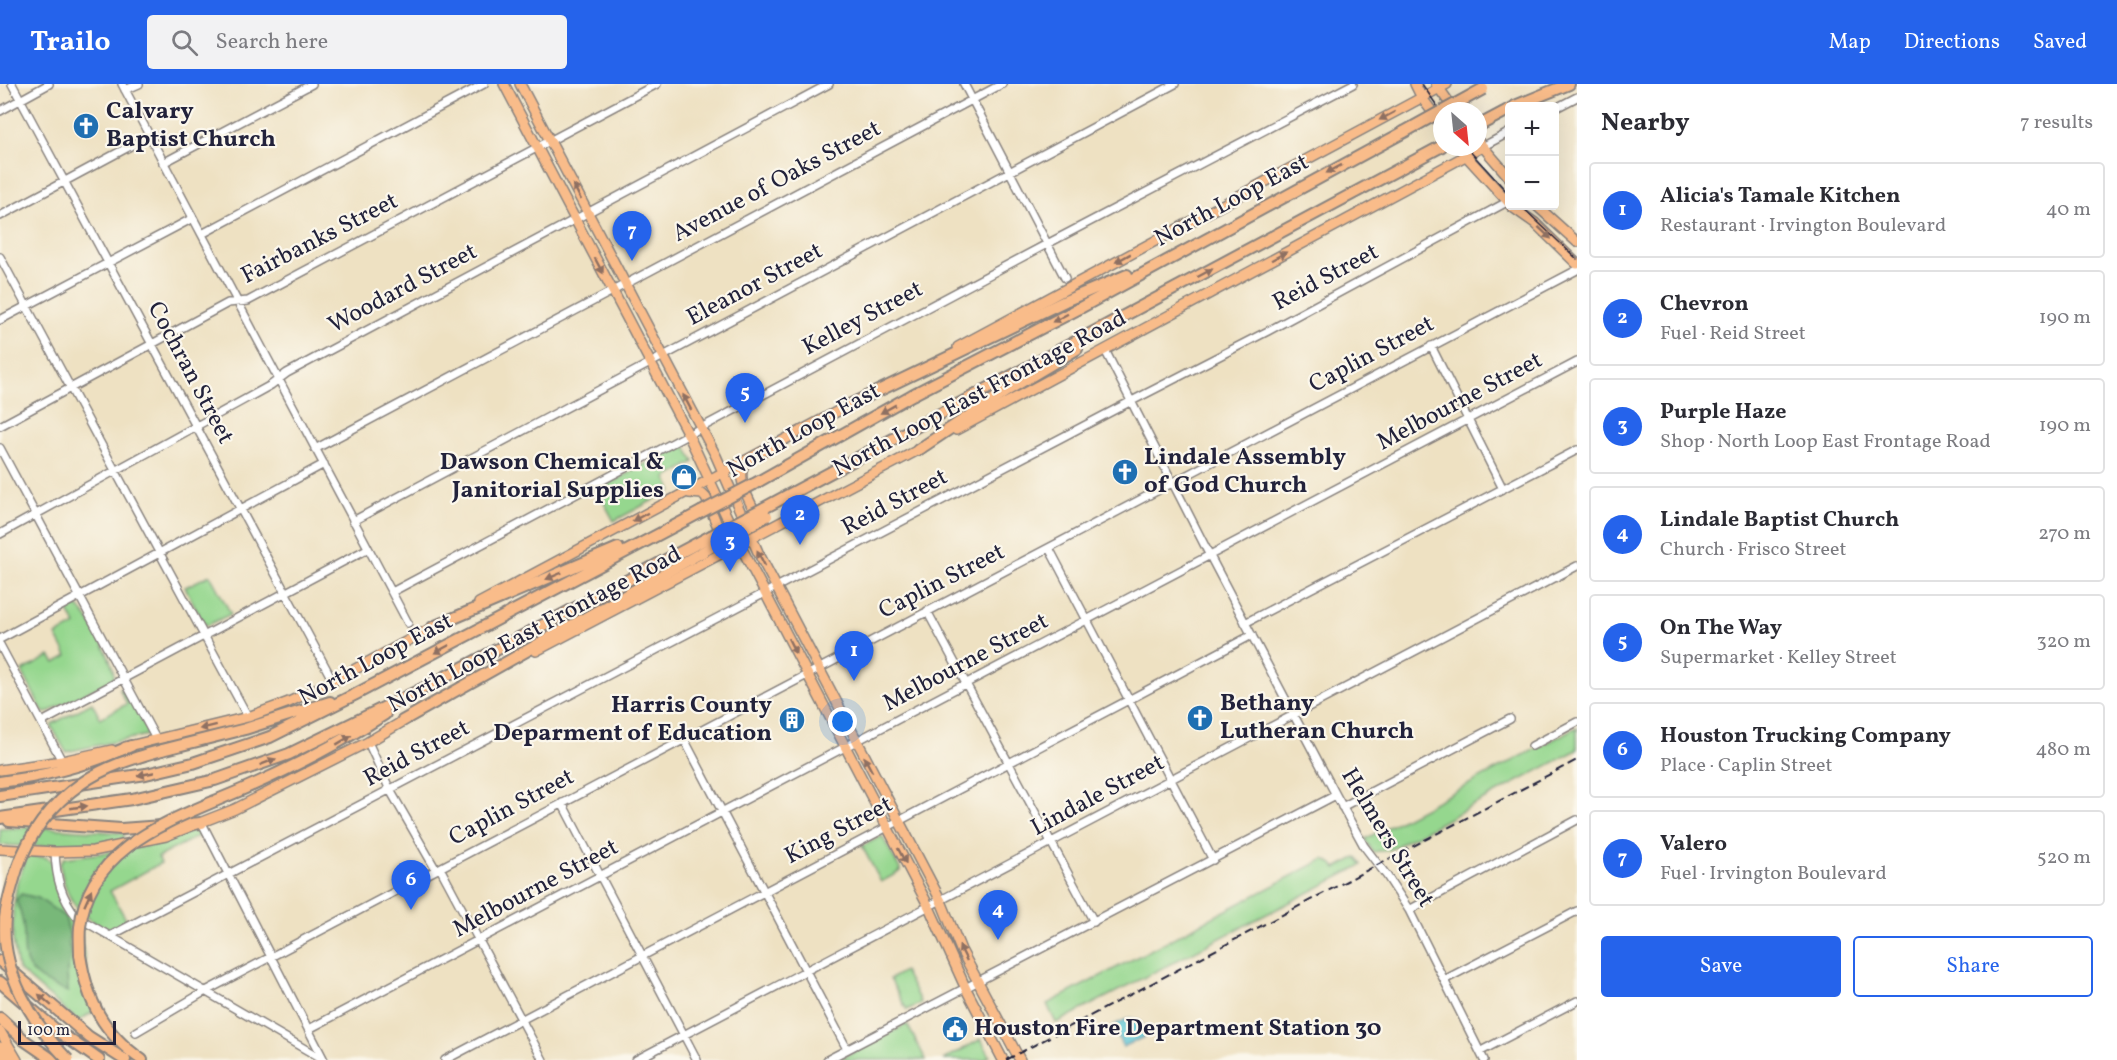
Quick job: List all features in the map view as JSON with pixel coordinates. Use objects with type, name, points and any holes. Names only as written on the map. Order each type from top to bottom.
[{"type":"highway","points":[[1521,102],[1548,84]]},
{"type":"highway","points":[[1525,102],[1569,84]]},
{"type":"highway","name":"North Loop East","points":[[1459,102],[1488,87]]},
{"type":"highway","points":[[1487,121],[1505,112]]},
{"type":"highway","name":"North Loop East","points":[[0,796],[146,774],[193,763],[270,737],[357,694],[754,484],[912,395],[1433,116]]},
{"type":"highway","name":"North Loop East","points":[[0,819],[132,799],[215,780],[289,754],[713,541],[766,512],[786,496],[1433,150]]},
{"type":"highway","points":[[848,406],[1065,301],[1186,249]]},
{"type":"highway","points":[[918,450],[1008,390],[1185,284]]},
{"type":"highway","points":[[434,627],[685,520]]},
{"type":"highway","points":[[402,722],[713,541]]},
{"type":"highway","points":[[142,1060],[126,1049],[109,1031],[97,1012],[88,993],[80,955],[80,927],[86,902],[105,869],[140,836],[164,823],[274,777],[316,756],[428,686]]},
{"type":"highway","points":[[68,1060],[36,1021],[24,1001],[8,956],[5,920],[14,880],[30,840],[51,810],[82,783],[117,764],[245,729],[357,694]]},
{"type":"highway","points":[[0,782],[44,776],[73,768],[131,746]]},
{"type":"highway","points":[[0,819],[121,829],[202,823]]},
{"type":"highway","points":[[0,961],[83,1032],[125,1060]]},
{"type":"highway","points":[[0,982],[56,1030],[99,1060]]},
{"type":"highway","points":[[0,1018],[42,1054],[53,1060]]},
{"type":"main road","points":[[504,84],[688,434],[740,545],[929,907],[966,989],[1003,1060]]},
{"type":"main road","points":[[520,84],[700,427],[723,472],[752,539],[941,901],[961,950],[1020,1060]]},
{"type":"main road","points":[[1415,84],[1433,113]]},
{"type":"main road","points":[[1440,86],[1450,102]]},
{"type":"main road","name":"North Loop East Frontage Road","points":[[0,770],[62,761],[131,746],[248,717],[289,702],[333,681],[848,406],[1422,98],[1440,86]]},
{"type":"main road","points":[[1487,152],[1505,173]]},
{"type":"main road","points":[[1464,156],[1505,200]]},
{"type":"main road","name":"North Loop East Frontage Road","points":[[0,849],[55,852],[93,851],[147,841],[236,809],[368,742],[752,539],[1464,156]]},
{"type":"main road","points":[[1517,210],[1577,264]]},
{"type":"main road","points":[[1541,210],[1577,242]]},
{"type":"main road","points":[[747,459],[742,467],[741,478],[761,524],[772,528]]},
{"type":"main road","points":[[684,493],[696,492],[706,498],[724,544],[712,559]]},
{"type":"main road","points":[[980,1015],[992,1008]]},
{"type":"main road","points":[[0,1031],[17,1060]]},
{"type":"main road","points":[[0,1047],[7,1060]]},
{"type":"street","name":"Cochran Street","points":[[12,84],[333,681]]},
{"type":"street","points":[[0,111],[49,84]]},
{"type":"street","points":[[139,84],[124,87],[408,623]]},
{"type":"street","points":[[163,163],[312,84]]},
{"type":"street","points":[[202,234],[484,84]]},
{"type":"street","name":"Fairbanks Street","points":[[0,426],[228,303],[248,301],[657,84]]},
{"type":"street","name":"Woodard Street","points":[[0,534],[279,380],[287,373],[829,84]]},
{"type":"street","points":[[963,84],[1065,278]]},
{"type":"street","name":"Avenue of Oaks Street","points":[[315,449],[1002,84]]},
{"type":"street","name":"Eleanor Street","points":[[353,521],[1175,84]]},
{"type":"street","name":"Kelley Street","points":[[392,592],[700,427],[1353,84]]},
{"type":"street","points":[[1559,106],[1577,97]]},
{"type":"street","name":"North Loop East Frontage Road","points":[[1487,141],[1505,134]]},
{"type":"street","points":[[0,216],[149,136]]},
{"type":"street","name":"Reid Street","points":[[110,936],[1505,206]]},
{"type":"street","points":[[0,320],[193,218]]},
{"type":"street","points":[[0,257],[248,717]]},
{"type":"street","name":"Caplin Street","points":[[136,1032],[204,992],[1577,270]]},
{"type":"street","points":[[1431,346],[1503,489]]},
{"type":"street","name":"Helmers Street","points":[[1105,350],[1342,807],[1364,846],[1388,876],[1409,910],[1484,1060]]},
{"type":"street","name":"Melbourne Street","points":[[309,1029],[1577,362]]},
{"type":"street","points":[[0,448],[156,740]]},
{"type":"street","points":[[1245,623],[1577,450]]},
{"type":"street","points":[[0,639],[324,464]]},
{"type":"street","points":[[1049,548],[1213,860]]},
{"type":"street","points":[[42,722],[367,549]]},
{"type":"street","name":"Lindale Street","points":[[636,1060],[1577,566]]},
{"type":"street","points":[[927,611],[1094,922]]},
{"type":"street","name":"King Street","points":[[445,1060],[1252,636]]},
{"type":"street","points":[[0,645],[62,761]]},
{"type":"street","points":[[1342,807],[1510,719]]},
{"type":"street","points":[[1532,746],[1577,722]]},
{"type":"street","points":[[684,739],[848,1049]]},
{"type":"street","points":[[368,742],[390,790],[480,941],[543,1060]]},
{"type":"street","points":[[827,1060],[1336,795]]},
{"type":"street","points":[[562,803],[698,1060]]},
{"type":"street","points":[[1409,910],[1577,820]]},
{"type":"street","points":[[202,823],[324,1060]]},
{"type":"street","points":[[55,852],[57,880],[68,905],[77,917],[324,1060]]},
{"type":"street","points":[[1444,980],[1577,911]]},
{"type":"street","points":[[1481,1051],[1577,1001]]},
{"type":"green space","points":[[684,443],[694,462],[666,478],[672,490],[614,521],[597,490]]},
{"type":"green space","points":[[210,575],[231,614],[208,625],[204,624],[185,587]]},
{"type":"green space","points":[[76,606],[87,618],[100,639],[114,677],[46,713],[43,712],[22,671],[50,656],[55,663],[67,656],[56,635],[76,625],[67,610]]},
{"type":"green space","points":[[119,688],[130,697],[148,732],[147,735],[66,752],[52,724],[92,703],[100,718],[127,704]]},
{"type":"green space","points":[[1577,727],[1577,750],[1389,850],[1373,852],[1365,839]]},
{"type":"green space","points":[[32,827],[124,833],[123,841],[108,843],[62,846],[0,845],[0,829]]},
{"type":"green space","points":[[199,829],[208,838],[200,835],[158,857],[161,863],[110,891],[127,921],[108,931],[81,912],[70,897],[60,865],[64,858],[151,845]]},
{"type":"green space","points":[[882,836],[901,871],[881,882],[862,846]]},
{"type":"green space","points":[[27,856],[45,857],[52,861],[61,898],[66,908],[79,922],[93,1012],[78,1021],[18,969],[13,940],[13,912],[17,883]]},
{"type":"green space","points":[[1357,857],[1362,865],[1056,1023],[1047,1004],[1324,859],[1336,868]]},
{"type":"green space","points":[[21,894],[38,898],[65,917],[70,936],[68,941],[71,954],[67,971],[68,992],[47,983],[34,974],[27,965],[22,917],[16,900]]},
{"type":"green space","points":[[904,971],[921,1003],[907,1010],[890,979]]},
{"type":"green space","points":[[907,1024],[926,1060],[838,1060]]},
{"type":"green space","points":[[981,1039],[990,1056],[984,1060],[943,1060]]},
{"type":"water","points":[[1129,1018],[1139,1020],[1146,1034],[1123,1047],[1112,1026]]},
{"type":"tram line","points":[[1422,84],[1434,102]]},
{"type":"tram line","points":[[1474,156],[1505,190]]},
{"type":"tram line","points":[[1525,210],[1577,259]]},
{"type":"railway","points":[[1006,1060],[1577,760]]},
{"type":"place","name":"Calvary Baptist Church","points":[[86,126]]},
{"type":"place","name":"Valero","points":[[632,261]]},
{"type":"place","name":"On The Way","points":[[745,423]]},
{"type":"place","name":"Lindale Assembly of God Church","points":[[1125,472]]},
{"type":"place","name":"Dawson Chemical & Janitorial Supplies","points":[[684,477]]},
{"type":"place","name":"Chevron","points":[[800,545]]},
{"type":"place","name":"Purple Haze","points":[[730,572]]},
{"type":"place","name":"Alicia's Tamale Kitchen","points":[[854,681]]},
{"type":"place","name":"Bethany Lutheran Church","points":[[1200,718]]},
{"type":"place","name":"Harris County Deparment of Education","points":[[792,720]]},
{"type":"place","name":"Houston Trucking Company","points":[[411,910]]},
{"type":"place","name":"Lindale Baptist Church","points":[[998,940]]},
{"type":"place","name":"Houston Fire Department Station 30","points":[[955,1029]]}]
